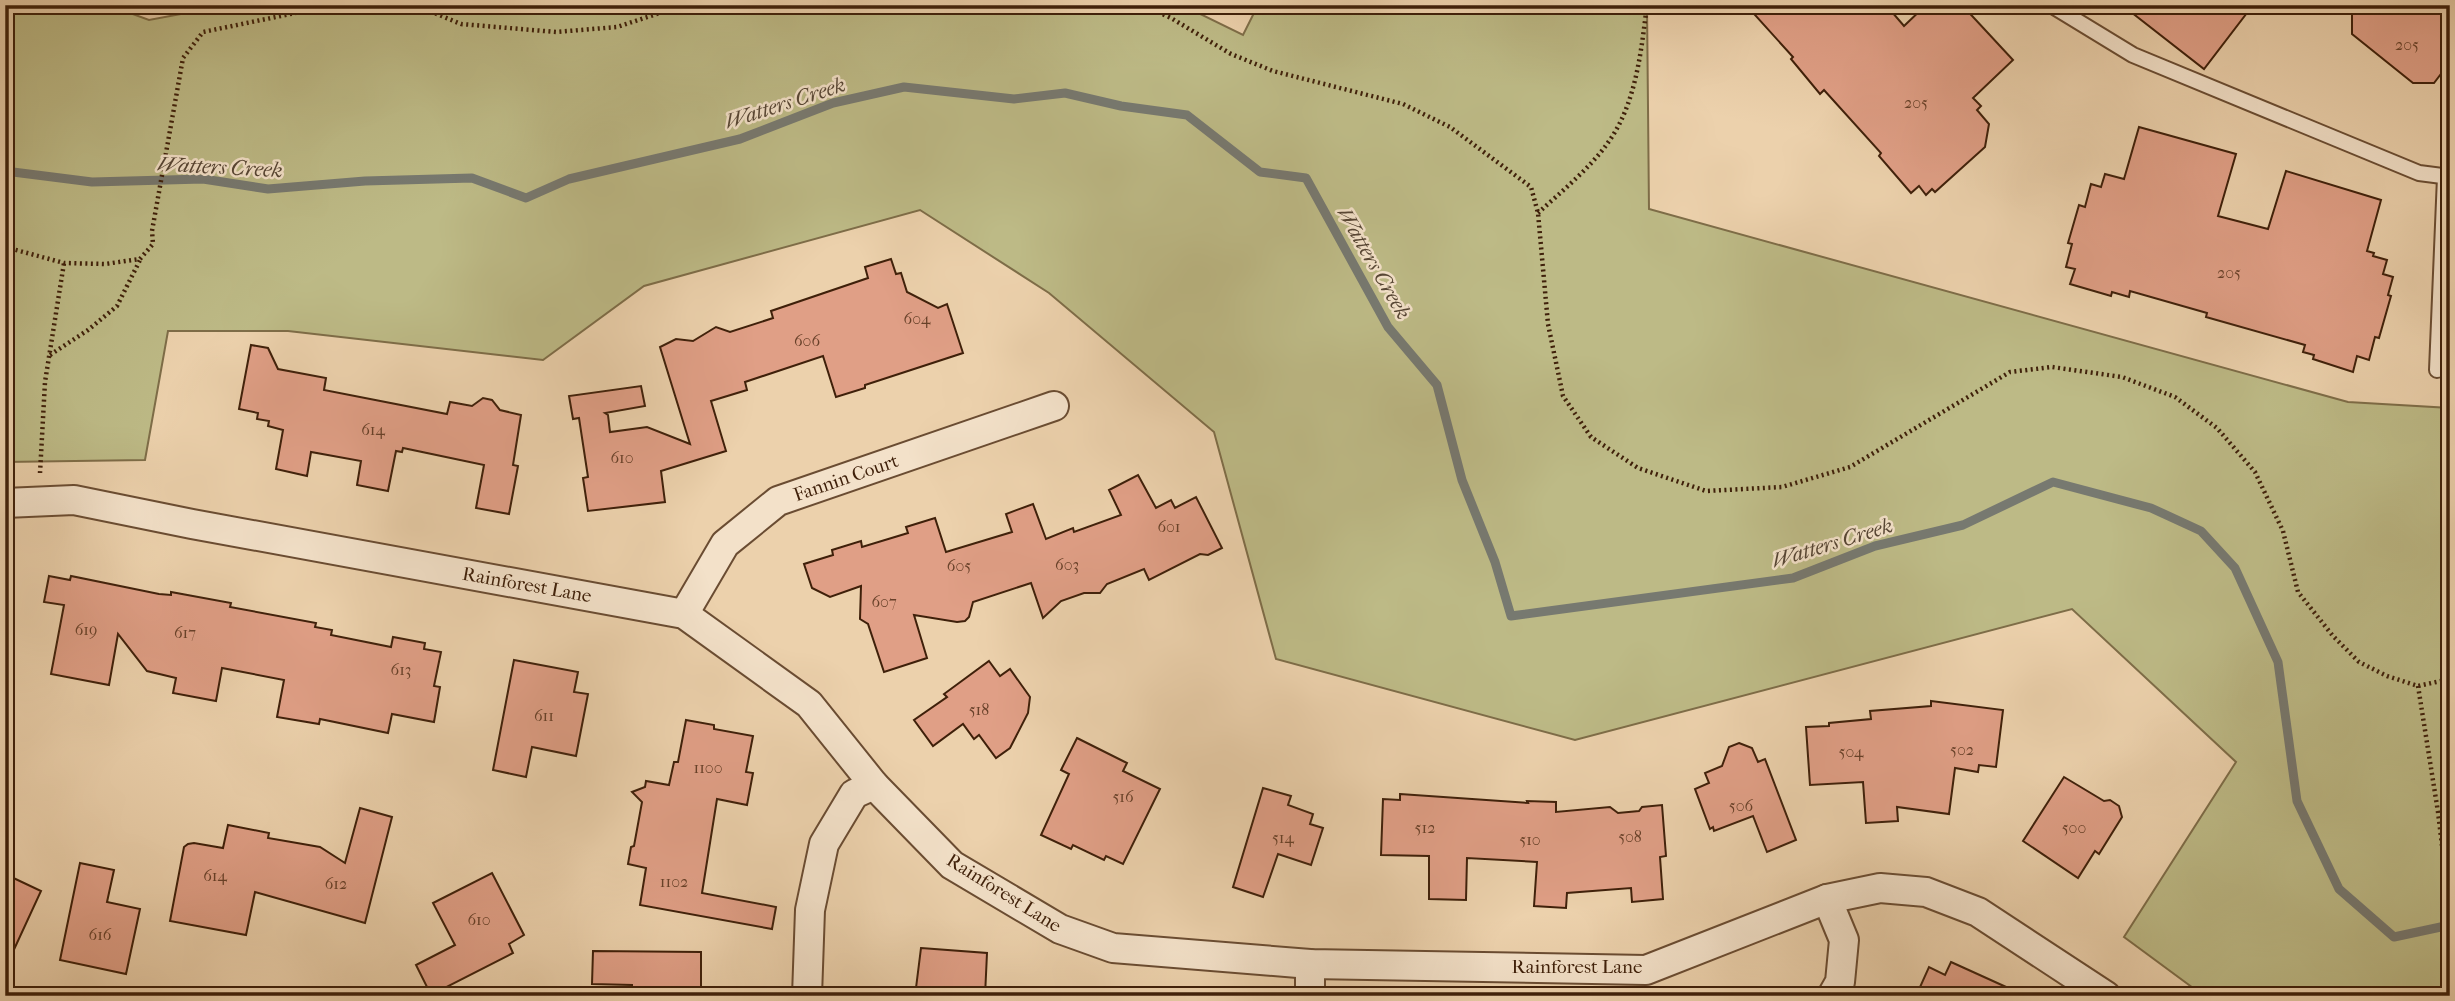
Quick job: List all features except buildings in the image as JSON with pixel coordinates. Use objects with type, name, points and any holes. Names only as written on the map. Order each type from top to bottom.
[{"type":"street","name":"Fannin Court","points":[[684,614],[725,544],[778,501],[1054,406]]},
{"type":"street","name":"Rainforest Lane","points":[[5,503],[74,500],[684,614],[809,704],[874,785],[952,865],[1060,929],[1113,948],[1310,964],[1646,970],[1828,900],[1880,888],[1926,892],[1978,912],[2092,992]]},
{"type":"street","points":[[807,996],[810,910],[824,844],[855,794],[874,785]]},
{"type":"street","points":[[1828,900],[1844,940],[1840,982],[1832,996]]},
{"type":"street","points":[[1310,964],[1310,996]]},
{"type":"lane","points":[[2051,5],[2133,55],[2419,173],[2447,177],[2437,370]]},
{"type":"path","points":[[49,355],[88,330],[117,306],[140,259],[153,244],[152,231],[183,58],[203,32],[317,5]]},
{"type":"path","points":[[415,5],[461,24],[556,32],[617,27],[684,5]]},
{"type":"path","points":[[1143,5],[1171,18],[1231,54],[1273,71],[1403,104],[1450,127],[1531,187],[1538,213],[1548,324],[1563,396],[1591,437],[1638,468],[1706,491],[1782,487],[1850,467],[2010,372],[2052,366],[2122,377],[2175,397],[2217,428],[2255,472],[2283,531],[2298,592],[2359,662],[2387,677],[2418,686],[2450,679]]},
{"type":"path","points":[[1538,213],[1608,144],[1628,103],[1639,66],[1647,5]]},
{"type":"path","points":[[5,247],[64,263],[105,264],[140,259]]},
{"type":"path","points":[[40,502],[45,382],[64,263]]},
{"type":"path","points":[[2418,686],[2450,912]]},
{"type":"shaded area","points":[[5,5],[108,5],[149,20],[229,5],[1182,5],[1243,35],[1258,5],[1647,5],[1649,209],[2348,402],[2450,408],[2450,996],[2204,996],[2124,937],[2236,762],[2072,609],[1575,740],[1276,659],[1214,432],[1049,293],[920,210],[644,286],[543,360],[288,331],[168,331],[145,460],[5,462]]},
{"type":"waterway","name":"Watters Creek","points":[[5,171],[92,182],[203,179],[268,189],[365,181],[472,178],[526,198],[569,179],[740,139],[833,103],[904,87],[1014,99],[1065,93],[1121,106],[1187,115],[1260,172],[1306,178],[1388,327],[1437,385],[1462,480],[1495,562],[1511,616],[1793,578],[1875,546],[1963,525],[2053,482],[2151,508],[2201,531],[2235,568],[2278,662],[2297,801],[2339,889],[2394,937],[2450,925]]}]
